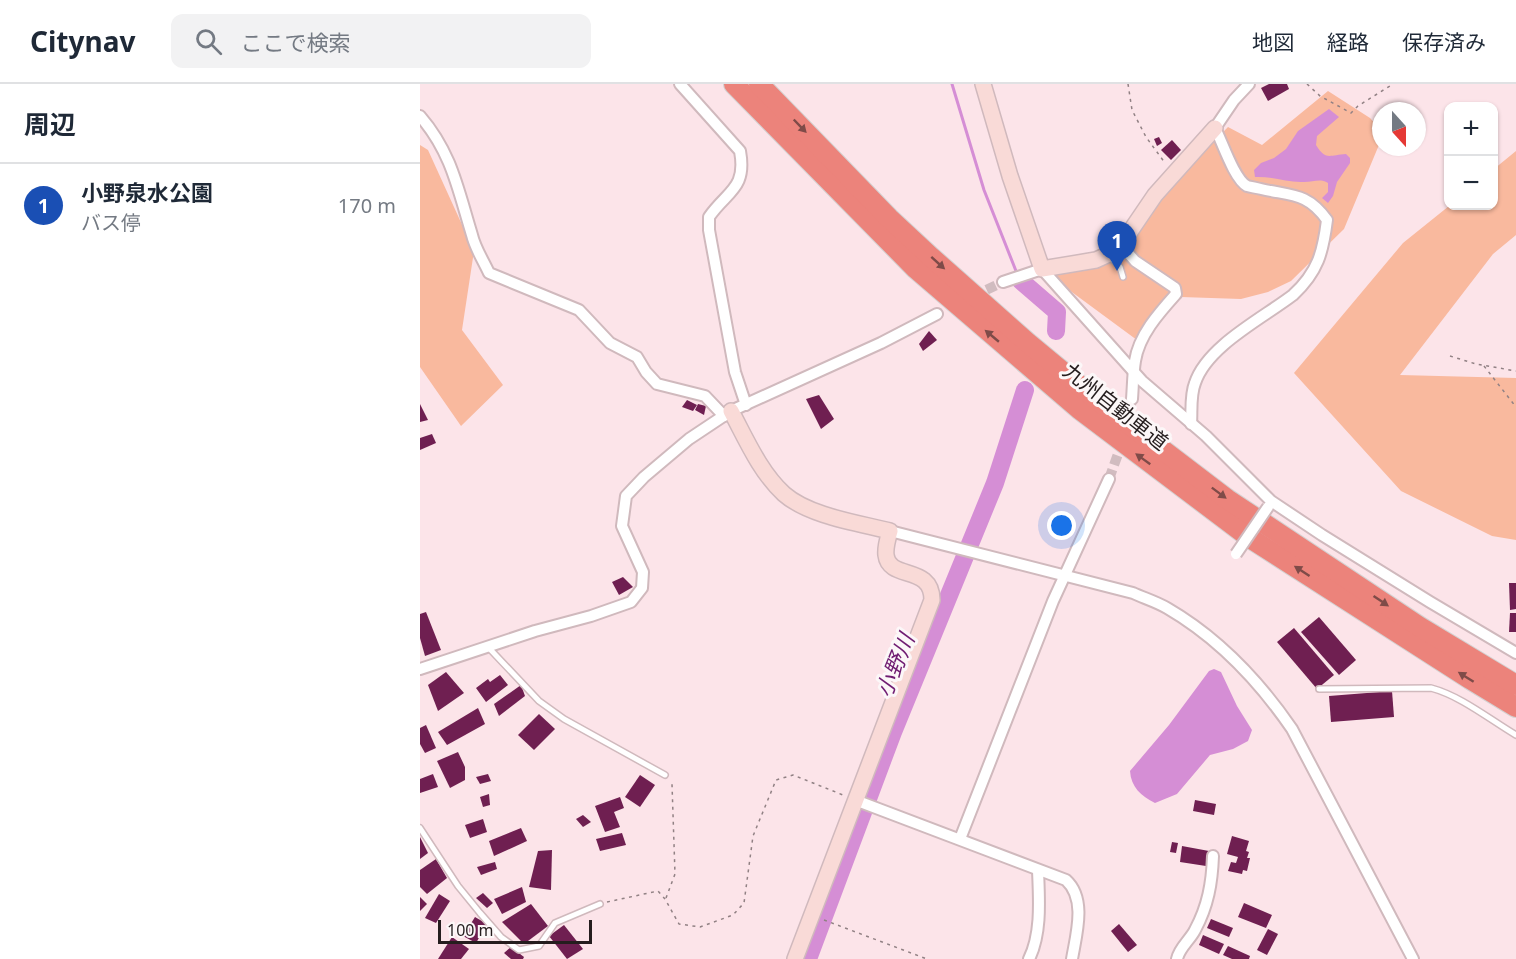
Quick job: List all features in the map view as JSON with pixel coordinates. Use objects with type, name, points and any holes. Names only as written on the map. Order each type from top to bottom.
[{"type":"highway","name":"九州自動車道","points":[[734,84],[916,269],[1078,409],[1250,538],[1470,680],[1516,707]]},
{"type":"highway","name":"九州自動車道","points":[[759,84],[922,250],[1092,396],[1227,499],[1420,627],[1516,685]]},
{"type":"street","points":[[680,84],[740,151],[742,165],[736,188],[709,217],[709,230],[735,372],[746,405]]},
{"type":"street","points":[[983,84],[1036,271],[1134,372],[1227,455],[1270,504],[1516,652]]},
{"type":"street","points":[[1002,282],[1036,271],[1096,260],[1120,245],[1155,195],[1215,128],[1234,100],[1249,84]]},
{"type":"street","points":[[420,116],[433,131],[454,172],[472,237],[489,273],[579,310],[610,343],[637,357],[657,384],[705,396],[728,414],[762,467],[785,494],[811,510],[1133,593],[1165,607],[1193,625],[1254,680],[1275,704],[1292,729],[1413,959]]},
{"type":"street","points":[[1191,424],[1194,385],[1203,364],[1217,350],[1293,295],[1303,285],[1319,262],[1327,220],[1310,201],[1246,185],[1236,171],[1215,128]]},
{"type":"street","points":[[1120,245],[1135,261],[1175,288],[1176,294],[1149,326],[1135,360],[1132,399]]},
{"type":"street","points":[[420,669],[630,602],[642,588],[643,572],[622,526],[626,496],[644,477],[689,439],[728,414],[881,343],[937,314]]},
{"type":"street","points":[[960,839],[1065,574],[1110,479]]},
{"type":"street","points":[[1236,554],[1270,504]]},
{"type":"street","points":[[795,959],[932,600],[932,590],[928,583],[894,568],[888,562],[886,549],[890,531]]},
{"type":"street","points":[[857,801],[1066,880],[1073,886],[1076,894],[1078,920],[1072,959]]},
{"type":"street","points":[[1177,959],[1178,954],[1194,933],[1209,898],[1213,856]]},
{"type":"street","points":[[1029,959],[1036,938],[1039,904],[1038,870]]},
{"type":"lane","points":[[1107,255],[1120,267],[1123,277]]},
{"type":"lane","points":[[487,646],[539,701],[564,719],[664,775]]},
{"type":"lane","points":[[1319,689],[1431,688],[1443,691],[1516,735]]},
{"type":"lane","points":[[420,828],[458,886],[501,937],[519,950],[539,946],[555,923],[600,904]]},
{"type":"path","points":[[1128,84],[1132,110],[1146,137],[1173,174]]},
{"type":"path","points":[[1308,84],[1320,96],[1351,113],[1392,84]]},
{"type":"path","points":[[1450,356],[1516,371]]},
{"type":"path","points":[[1483,365],[1516,406]]},
{"type":"path","points":[[664,775],[672,784],[675,874],[666,899]]},
{"type":"path","points":[[600,904],[658,891],[666,899],[679,924],[700,927],[733,915],[744,903],[753,836],[776,780],[793,775],[857,801]]},
{"type":"path","points":[[822,919],[927,959]]},
{"type":"shaded area","points":[[1328,91],[1372,120],[1372,156],[1374,156],[1344,229],[1291,281],[1268,292],[1241,299],[1181,297],[1141,343],[1046,273],[1102,263],[1149,214],[1175,181],[1228,127],[1262,145]]},
{"type":"shaded area","points":[[1329,109],[1339,117],[1317,136],[1316,145],[1325,155],[1346,154],[1350,158],[1350,163],[1337,182],[1333,196],[1328,203],[1322,198],[1328,192],[1328,183],[1320,180],[1298,182],[1255,177],[1254,170],[1261,163],[1274,158],[1286,149],[1298,131]]},
{"type":"shaded area","points":[[420,145],[428,150],[474,251],[462,330],[503,385],[461,426],[420,367]]},
{"type":"shaded area","points":[[1516,151],[1516,235],[1493,254],[1400,375],[1516,378],[1516,540],[1492,536],[1401,491],[1294,373],[1403,243],[1444,210],[1498,210],[1498,166]]},
{"type":"shaded area","points":[[1214,669],[1221,672],[1237,706],[1252,730],[1248,741],[1233,749],[1210,755],[1177,794],[1155,803],[1138,790],[1132,782],[1130,771],[1169,725],[1209,671]]},
{"type":"building","points":[[1269,84],[1287,84],[1289,89],[1268,101],[1261,88]]},
{"type":"building","points":[[1159,137],[1162,143],[1157,146],[1154,139]]},
{"type":"building","points":[[1172,140],[1181,150],[1171,160],[1161,150]]},
{"type":"building","points":[[929,331],[937,340],[923,351],[919,344]]},
{"type":"building","points":[[819,395],[834,419],[821,429],[806,399]]},
{"type":"building","points":[[687,400],[697,405],[693,411],[682,407]]},
{"type":"building","points":[[420,404],[428,420],[420,422]]},
{"type":"building","points":[[698,404],[706,406],[704,415],[695,410]]},
{"type":"building","points":[[432,434],[436,443],[420,450],[420,438]]},
{"type":"building","points":[[623,577],[633,587],[619,595],[612,582]]},
{"type":"building","points":[[1509,583],[1516,583],[1516,609],[1510,610]]},
{"type":"building","points":[[426,612],[441,650],[425,656],[420,638],[420,614]]},
{"type":"building","points":[[1510,613],[1516,613],[1516,632],[1509,632]]},
{"type":"building","points":[[1319,617],[1356,660],[1339,675],[1301,632]]},
{"type":"building","points":[[1294,628],[1334,675],[1317,689],[1277,642]]},
{"type":"building","points":[[446,672],[464,693],[438,711],[428,685]]},
{"type":"building","points":[[500,675],[508,685],[486,702],[476,688],[488,679],[490,682]]},
{"type":"building","points":[[521,685],[525,696],[499,716],[494,704]]},
{"type":"building","points":[[1392,691],[1394,717],[1331,722],[1329,696]]},
{"type":"building","points":[[478,708],[485,724],[447,745],[438,732]]},
{"type":"building","points":[[539,714],[555,729],[534,750],[518,735]]},
{"type":"building","points":[[426,725],[436,748],[425,753],[420,744],[420,728]]},
{"type":"building","points":[[458,752],[465,767],[465,780],[450,788],[437,761]]},
{"type":"building","points":[[433,774],[438,787],[420,793],[420,779]]},
{"type":"building","points":[[488,774],[491,781],[480,784],[476,777]]},
{"type":"building","points":[[640,775],[655,785],[640,807],[625,797]]},
{"type":"building","points":[[489,794],[490,805],[483,807],[480,797]]},
{"type":"building","points":[[620,797],[624,808],[614,812],[620,827],[605,832],[595,806]]},
{"type":"building","points":[[1195,800],[1216,804],[1214,815],[1193,811]]},
{"type":"building","points":[[583,815],[591,822],[583,827],[576,819]]},
{"type":"building","points":[[483,819],[487,832],[470,838],[465,825]]},
{"type":"building","points":[[521,828],[527,841],[494,856],[489,841]]},
{"type":"building","points":[[622,833],[626,845],[600,851],[596,839]]},
{"type":"building","points":[[1232,836],[1249,841],[1246,851],[1249,852],[1247,858],[1250,858],[1247,871],[1243,870],[1242,874],[1228,871],[1231,862],[1236,863],[1238,857],[1227,854]]},
{"type":"building","points":[[420,837],[428,853],[420,859]]},
{"type":"building","points":[[1172,842],[1178,843],[1176,853],[1170,852]]},
{"type":"building","points":[[1182,846],[1209,851],[1206,866],[1180,862]]},
{"type":"building","points":[[552,850],[551,890],[529,887],[538,851]]},
{"type":"building","points":[[436,859],[447,878],[427,894],[420,887],[420,870]]},
{"type":"building","points":[[495,862],[497,869],[481,875],[477,867]]},
{"type":"building","points":[[522,887],[526,902],[502,914],[494,899]]},
{"type":"building","points":[[483,893],[493,903],[487,908],[476,898]]},
{"type":"building","points":[[439,894],[450,901],[436,923],[425,918]]},
{"type":"building","points":[[420,897],[427,904],[420,911]]},
{"type":"building","points":[[1244,903],[1272,915],[1266,928],[1238,917]]},
{"type":"building","points":[[531,904],[548,926],[524,944],[502,922]]},
{"type":"building","points":[[475,917],[487,924],[476,943],[463,936]]},
{"type":"building","points":[[1211,919],[1233,928],[1229,937],[1207,928]]},
{"type":"building","points":[[1119,924],[1137,945],[1128,952],[1111,931]]},
{"type":"building","points":[[564,925],[583,949],[567,959],[549,936]]},
{"type":"building","points":[[1268,929],[1278,934],[1267,955],[1257,950]]},
{"type":"building","points":[[1203,935],[1224,944],[1219,954],[1199,945]]},
{"type":"building","points":[[452,937],[469,949],[461,959],[438,959]]},
{"type":"building","points":[[1228,946],[1250,956],[1249,959],[1232,959],[1223,955]]},
{"type":"building","points":[[511,947],[524,957],[523,959],[511,959],[504,953]]},
{"type":"waterway","points":[[952,84],[984,190],[1018,276]]},
{"type":"waterway","name":"小野川","points":[[1020,280],[1057,312],[1056,331]]},
{"type":"waterway","name":"小野川","points":[[808,959],[893,732],[995,483],[1025,390]]},
{"type":"tunnel","points":[[973,296],[1003,282]]},
{"type":"tunnel","points":[[1127,425],[1132,399]]},
{"type":"tunnel","points":[[1109,479],[1123,440]]},
{"type":"place","name":"小野泉水公園","points":[[1117,271]]}]
